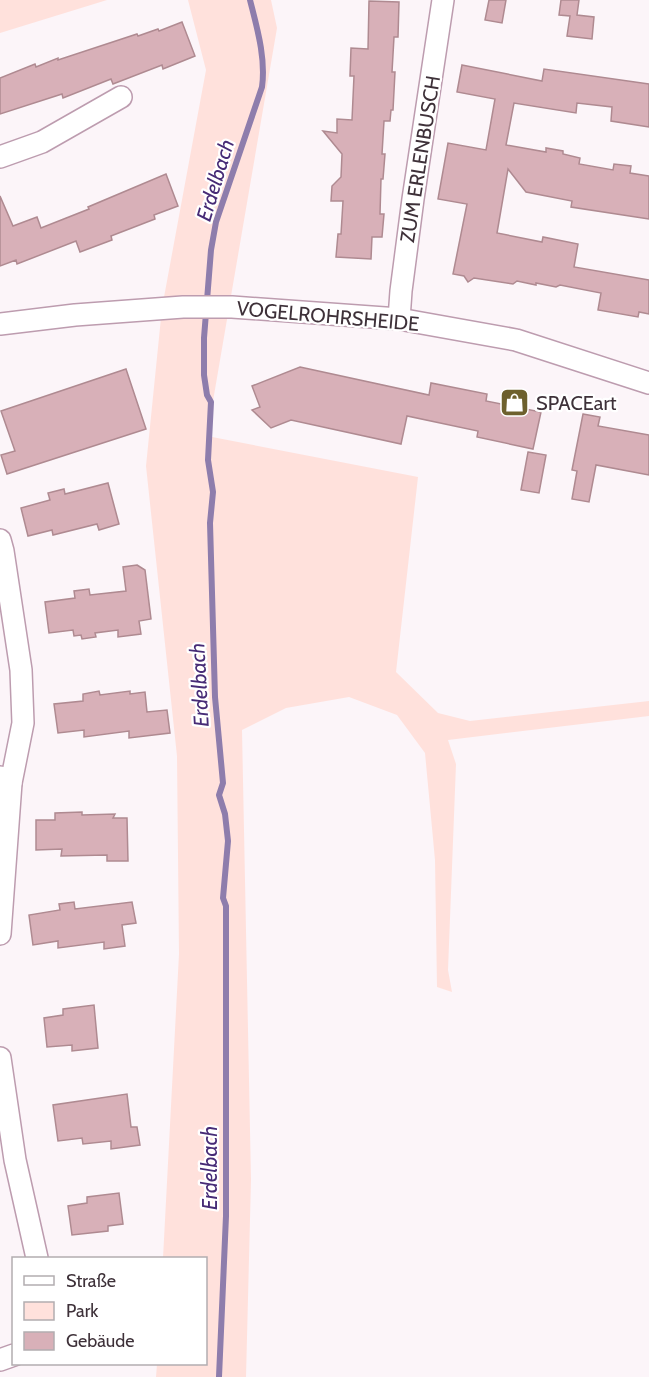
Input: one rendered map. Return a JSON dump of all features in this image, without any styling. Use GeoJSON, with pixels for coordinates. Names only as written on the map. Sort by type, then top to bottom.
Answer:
{"type":"FeatureCollection","features":[{"type":"Feature","properties":{"kind":"street","name":"ZUM ERLENBUSCH"},"geometry":{"type":"LineString","coordinates":[[399,319],[413,199],[443,0]]}},
{"type":"Feature","properties":{"kind":"street"},"geometry":{"type":"LineString","coordinates":[[0,157],[42,142],[121,98]]}},
{"type":"Feature","properties":{"kind":"street","name":"VOGELROHRSHEIDE"},"geometry":{"type":"LineString","coordinates":[[0,324],[75,315],[183,307],[232,307],[399,319],[516,340],[649,383]]}},
{"type":"Feature","properties":{"kind":"street"},"geometry":{"type":"LineString","coordinates":[[0,540],[21,670],[22,723],[5,780],[0,934]]}},
{"type":"Feature","properties":{"kind":"street"},"geometry":{"type":"LineString","coordinates":[[0,1058],[15,1160],[37,1257]]}},
{"type":"Feature","properties":{"kind":"green space"},"geometry":{"type":"Polygon","coordinates":[[[0,0],[107,0],[0,33],[0,0]]]}},
{"type":"Feature","properties":{"kind":"green space"},"geometry":{"type":"Polygon","coordinates":[[[188,0],[271,0],[277,28],[207,436],[418,477],[396,672],[438,713],[470,721],[649,701],[649,716],[448,740],[456,764],[448,970],[452,992],[437,987],[435,860],[425,753],[397,715],[349,697],[286,708],[242,730],[251,1180],[246,1377],[156,1377],[157,1365],[207,1365],[207,1257],[163,1257],[179,954],[177,756],[146,466],[162,308],[206,70],[188,0]]]}},
{"type":"Feature","properties":{"kind":"building"},"geometry":{"type":"Polygon","coordinates":[[[489,0],[506,0],[502,23],[485,20],[489,0]]]}},
{"type":"Feature","properties":{"kind":"building"},"geometry":{"type":"Polygon","coordinates":[[[561,0],[579,0],[577,15],[594,17],[592,39],[567,36],[570,16],[559,15],[561,0]]]}},
{"type":"Feature","properties":{"kind":"building"},"geometry":{"type":"Polygon","coordinates":[[[369,1],[399,2],[398,37],[394,37],[392,72],[395,72],[393,110],[391,110],[390,121],[384,121],[382,154],[385,154],[383,179],[381,179],[380,214],[384,214],[382,237],[372,237],[371,259],[336,257],[338,234],[341,234],[343,201],[331,201],[332,186],[341,177],[342,154],[323,131],[337,133],[337,119],[352,120],[354,76],[350,76],[351,48],[368,49],[369,1]]]}},
{"type":"Feature","properties":{"kind":"building"},"geometry":{"type":"Polygon","coordinates":[[[182,22],[195,56],[163,69],[162,65],[113,84],[111,79],[63,98],[62,94],[0,114],[0,78],[35,64],[36,67],[58,58],[58,60],[137,34],[138,36],[158,29],[159,31],[182,22]]]}},
{"type":"Feature","properties":{"kind":"building"},"geometry":{"type":"Polygon","coordinates":[[[462,65],[542,81],[544,69],[649,84],[649,127],[611,121],[612,107],[577,103],[576,113],[514,103],[506,145],[546,152],[546,148],[563,151],[563,154],[580,158],[579,164],[613,170],[614,164],[631,166],[630,173],[649,176],[649,219],[571,207],[572,201],[526,192],[508,169],[497,233],[542,242],[543,237],[578,244],[574,267],[649,280],[649,314],[639,312],[638,317],[598,310],[601,293],[560,285],[556,287],[517,281],[513,284],[474,278],[468,282],[464,276],[453,274],[467,204],[438,199],[448,143],[486,150],[495,99],[457,92],[462,65]]]}},
{"type":"Feature","properties":{"kind":"building"},"geometry":{"type":"Polygon","coordinates":[[[166,174],[178,206],[154,215],[155,219],[111,236],[112,240],[80,252],[76,241],[17,264],[16,260],[0,266],[0,196],[13,226],[37,217],[41,228],[166,174]]]}},
{"type":"Feature","properties":{"kind":"building"},"geometry":{"type":"Polygon","coordinates":[[[300,367],[429,395],[431,383],[487,394],[486,401],[541,412],[533,449],[477,437],[478,431],[407,416],[401,444],[291,420],[271,428],[252,410],[260,407],[252,386],[300,367]]]}},
{"type":"Feature","properties":{"kind":"building"},"geometry":{"type":"Polygon","coordinates":[[[126,369],[146,429],[7,474],[1,455],[15,451],[1,411],[126,369]]]}},
{"type":"Feature","properties":{"kind":"building"},"geometry":{"type":"Polygon","coordinates":[[[583,414],[600,417],[598,426],[649,435],[649,475],[596,465],[589,502],[572,499],[577,471],[572,470],[583,414]]]}},
{"type":"Feature","properties":{"kind":"building"},"geometry":{"type":"Polygon","coordinates":[[[528,452],[546,455],[539,493],[521,490],[528,452]]]}},
{"type":"Feature","properties":{"kind":"building"},"geometry":{"type":"Polygon","coordinates":[[[108,483],[119,524],[99,530],[97,524],[53,535],[52,530],[28,536],[21,508],[50,500],[48,493],[64,489],[65,494],[108,483]]]}},
{"type":"Feature","properties":{"kind":"building"},"geometry":{"type":"Polygon","coordinates":[[[137,565],[145,570],[151,619],[139,621],[141,634],[118,637],[118,630],[95,633],[96,637],[82,639],[81,635],[74,636],[73,630],[49,633],[45,602],[75,598],[74,591],[89,589],[90,595],[126,591],[123,567],[137,565]]]}},
{"type":"Feature","properties":{"kind":"building"},"geometry":{"type":"Polygon","coordinates":[[[99,691],[100,695],[130,691],[130,694],[145,692],[147,712],[167,710],[170,733],[129,738],[129,731],[84,737],[84,730],[58,733],[54,704],[83,701],[83,694],[99,691]]]}},
{"type":"Feature","properties":{"kind":"building"},"geometry":{"type":"Polygon","coordinates":[[[82,812],[82,815],[115,814],[113,818],[127,818],[128,861],[107,861],[107,855],[61,856],[62,849],[36,850],[36,820],[55,820],[55,813],[82,812]]]}},
{"type":"Feature","properties":{"kind":"building"},"geometry":{"type":"Polygon","coordinates":[[[74,902],[75,909],[132,902],[136,923],[122,925],[125,946],[104,949],[104,942],[58,948],[58,941],[33,945],[29,915],[60,910],[59,904],[74,902]]]}},
{"type":"Feature","properties":{"kind":"building"},"geometry":{"type":"Polygon","coordinates":[[[94,1005],[98,1048],[72,1051],[72,1045],[47,1047],[44,1018],[63,1015],[63,1009],[94,1005]]]}},
{"type":"Feature","properties":{"kind":"building"},"geometry":{"type":"Polygon","coordinates":[[[127,1094],[131,1127],[137,1127],[140,1145],[111,1149],[111,1141],[83,1144],[82,1138],[58,1141],[53,1105],[127,1094]]]}},
{"type":"Feature","properties":{"kind":"building"},"geometry":{"type":"Polygon","coordinates":[[[119,1193],[123,1224],[108,1226],[108,1231],[72,1235],[68,1206],[87,1203],[87,1197],[119,1193]]]}},
{"type":"Feature","properties":{"kind":"waterway","name":"Erdelbach"},"geometry":{"type":"LineString","coordinates":[[219,1377],[226,1216],[226,906],[223,898],[228,841],[225,814],[219,795],[223,783],[215,697],[210,523],[213,492],[208,460],[211,402],[207,395],[204,375],[204,338],[211,250],[216,222],[262,87],[262,54],[250,0]]}},
{"type":"Feature","properties":{"kind":"place","name":"SPACEart"},"geometry":{"type":"Point","coordinates":[515,403]}}]}
